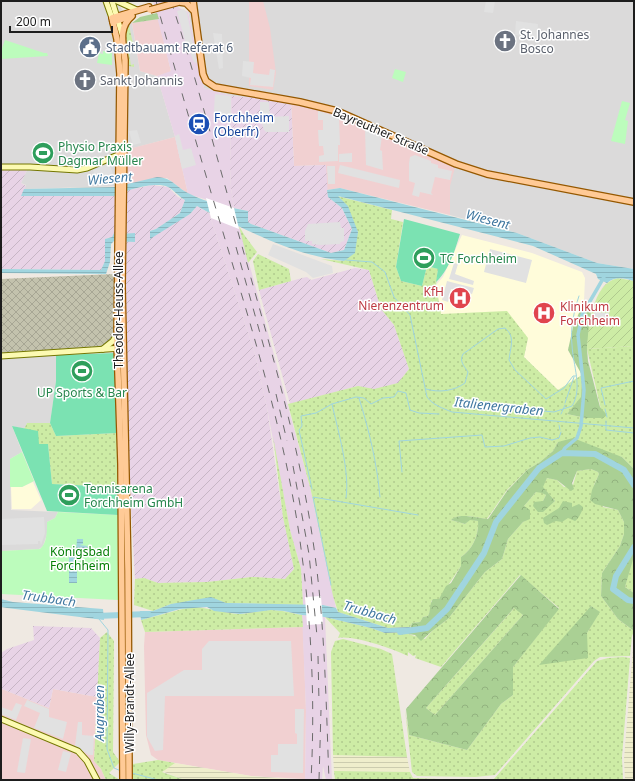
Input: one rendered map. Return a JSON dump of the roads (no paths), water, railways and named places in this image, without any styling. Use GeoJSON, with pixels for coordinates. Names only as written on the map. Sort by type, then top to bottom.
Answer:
{"type":"FeatureCollection","features":[{"type":"Feature","properties":{"kind":"main road"},"geometry":{"type":"LineString","coordinates":[[122,34],[127,20],[132,16],[169,1]]}},
{"type":"Feature","properties":{"kind":"main road"},"geometry":{"type":"LineString","coordinates":[[115,19],[137,10],[180,1],[186,3],[194,10]]}},
{"type":"Feature","properties":{"kind":"main road","name":"Bayreuther Straße"},"geometry":{"type":"LineString","coordinates":[[192,1],[203,74],[206,81],[215,87],[300,102],[337,111],[456,164],[487,174],[634,202]]}},
{"type":"Feature","properties":{"kind":"main road"},"geometry":{"type":"LineString","coordinates":[[115,19],[132,16]]}},
{"type":"Feature","properties":{"kind":"main road","name":"Theodor-Heuss-Allee"},"geometry":{"type":"LineString","coordinates":[[115,19],[116,40],[122,74]]}},
{"type":"Feature","properties":{"kind":"main road","name":"Theodor-Heuss-Allee"},"geometry":{"type":"LineString","coordinates":[[122,34],[120,348],[125,571],[129,602],[125,626]]}},
{"type":"Feature","properties":{"kind":"main road","name":"Theodor-Heuss-Allee"},"geometry":{"type":"LineString","coordinates":[[120,249],[117,334],[120,348]]}},
{"type":"Feature","properties":{"kind":"main road","name":"Theodor-Heuss-Allee"},"geometry":{"type":"LineString","coordinates":[[125,571],[122,603],[125,626]]}},
{"type":"Feature","properties":{"kind":"main road","name":"Willy-Brandt-Allee"},"geometry":{"type":"LineString","coordinates":[[123,780],[126,763],[125,626]]}},
{"type":"Feature","properties":{"kind":"main road","name":"Willy-Brandt-Allee"},"geometry":{"type":"LineString","coordinates":[[126,763],[129,780]]}},
{"type":"Feature","properties":{"kind":"street"},"geometry":{"type":"LineString","coordinates":[[106,1],[115,19]]}},
{"type":"Feature","properties":{"kind":"street"},"geometry":{"type":"LineString","coordinates":[[112,1],[115,19]]}},
{"type":"Feature","properties":{"kind":"street"},"geometry":{"type":"LineString","coordinates":[[116,1],[137,10]]}},
{"type":"Feature","properties":{"kind":"street","name":"Theodor-Heuss-Allee"},"geometry":{"type":"LineString","coordinates":[[115,19],[122,34]]}},
{"type":"Feature","properties":{"kind":"street"},"geometry":{"type":"LineString","coordinates":[[1,167],[77,170],[87,168],[121,154]]}},
{"type":"Feature","properties":{"kind":"street"},"geometry":{"type":"LineString","coordinates":[[102,350],[113,341],[117,334]]}},
{"type":"Feature","properties":{"kind":"street"},"geometry":{"type":"LineString","coordinates":[[1,356],[120,348]]}},
{"type":"Feature","properties":{"kind":"street"},"geometry":{"type":"LineString","coordinates":[[1,719],[78,751],[88,762],[97,780]]}},
{"type":"Feature","properties":{"kind":"water"},"geometry":{"type":"Polygon","coordinates":[[[157,177],[167,179],[185,192],[204,200],[248,211],[248,222],[251,224],[331,253],[344,250],[352,229],[342,208],[328,197],[327,190],[340,188],[517,233],[597,263],[634,269],[634,281],[620,278],[613,279],[607,283],[598,279],[596,274],[533,246],[338,196],[348,206],[358,232],[355,253],[344,261],[317,256],[290,248],[251,232],[197,206],[190,214],[150,239],[150,231],[156,229],[180,213],[185,200],[170,188],[163,185],[141,187],[115,196],[21,196],[24,189],[115,187],[157,177]]]}},
{"type":"Feature","properties":{"kind":"water"},"geometry":{"type":"Polygon","coordinates":[[[115,231],[120,234],[135,233],[135,242],[114,241],[111,244],[110,262],[106,274],[1,273],[1,269],[101,270],[105,261],[105,239],[112,237],[115,231]]]}},
{"type":"Feature","properties":{"kind":"water"},"geometry":{"type":"Polygon","coordinates":[[[77,539],[83,539],[83,544],[79,545],[87,546],[89,551],[76,553],[77,539]]]}},
{"type":"Feature","properties":{"kind":"water"},"geometry":{"type":"Polygon","coordinates":[[[69,557],[77,557],[77,583],[69,583],[69,557]]]}},
{"type":"Feature","properties":{"kind":"water"},"geometry":{"type":"Polygon","coordinates":[[[211,597],[226,603],[323,605],[336,608],[338,612],[388,628],[410,627],[408,632],[385,633],[371,628],[325,617],[302,615],[284,611],[271,610],[240,614],[214,611],[207,607],[180,609],[141,620],[140,611],[153,611],[171,604],[211,597]]]}},
{"type":"Feature","properties":{"kind":"water"},"geometry":{"type":"Polygon","coordinates":[[[1,599],[13,602],[103,609],[104,620],[1,607],[1,599]]]}},
{"type":"Feature","properties":{"kind":"waterway","name":"Italienergraben"},"geometry":{"type":"LineString","coordinates":[[346,260],[372,262],[385,272],[394,297],[410,315],[427,397],[441,408],[452,412],[634,428]]}},
{"type":"Feature","properties":{"kind":"waterway"},"geometry":{"type":"LineString","coordinates":[[562,453],[565,448],[577,438],[581,426],[584,390],[578,335],[582,315],[604,277]]}},
{"type":"Feature","properties":{"kind":"waterway"},"geometry":{"type":"LineString","coordinates":[[456,403],[554,412],[572,406],[577,392],[572,326],[579,296]]}},
{"type":"Feature","properties":{"kind":"waterway"},"geometry":{"type":"LineString","coordinates":[[426,389],[436,391],[446,390],[456,388],[465,383],[468,372],[462,361],[463,354],[498,329],[505,328],[511,339],[509,360],[515,370],[546,399],[564,388],[573,376],[576,376]]}},
{"type":"Feature","properties":{"kind":"waterway"},"geometry":{"type":"LineString","coordinates":[[565,403],[574,377]]}},
{"type":"Feature","properties":{"kind":"waterway"},"geometry":{"type":"LineString","coordinates":[[605,405],[601,388],[634,381]]}},
{"type":"Feature","properties":{"kind":"waterway"},"geometry":{"type":"LineString","coordinates":[[312,489],[299,430],[302,426],[301,416],[316,413],[332,404],[356,397],[364,398],[371,404],[383,398],[394,397],[398,391],[406,393],[410,410],[419,413],[439,414]]}},
{"type":"Feature","properties":{"kind":"waterway"},"geometry":{"type":"LineString","coordinates":[[359,398],[372,447],[380,497]]}},
{"type":"Feature","properties":{"kind":"waterway"},"geometry":{"type":"LineString","coordinates":[[332,404],[345,464],[347,487],[346,498]]}},
{"type":"Feature","properties":{"kind":"waterway"},"geometry":{"type":"LineString","coordinates":[[561,414],[565,405]]}},
{"type":"Feature","properties":{"kind":"waterway"},"geometry":{"type":"LineString","coordinates":[[605,409],[607,417]]}},
{"type":"Feature","properties":{"kind":"waterway"},"geometry":{"type":"LineString","coordinates":[[606,421],[606,430],[634,433]]}},
{"type":"Feature","properties":{"kind":"waterway"},"geometry":{"type":"LineString","coordinates":[[559,425],[560,430]]}},
{"type":"Feature","properties":{"kind":"waterway"},"geometry":{"type":"LineString","coordinates":[[402,472],[399,441],[482,435],[485,447],[504,446],[530,438],[540,437],[552,440],[559,438],[561,432]]}},
{"type":"Feature","properties":{"kind":"waterway","name":"Trubbach"},"geometry":{"type":"LineString","coordinates":[[400,632],[427,628],[447,609],[484,553],[496,522],[539,468],[562,453],[595,454],[624,470],[634,485]]}},
{"type":"Feature","properties":{"kind":"waterway"},"geometry":{"type":"LineString","coordinates":[[331,585],[313,497],[418,515]]}},
{"type":"Feature","properties":{"kind":"waterway","name":"Trubbach"},"geometry":{"type":"LineString","coordinates":[[634,547],[616,576],[613,589],[628,600],[634,601]]}},
{"type":"Feature","properties":{"kind":"waterway","name":"Trubbach"},"geometry":{"type":"LineString","coordinates":[[96,616],[148,614]]}},
{"type":"Feature","properties":{"kind":"waterway","name":"Augraben"},"geometry":{"type":"LineString","coordinates":[[99,619],[108,630],[107,749],[114,768],[121,771]]}},
{"type":"Feature","properties":{"kind":"waterway","name":"Augraben"},"geometry":{"type":"LineString","coordinates":[[132,773],[158,780]]}},
{"type":"Feature","properties":{"kind":"railway"},"geometry":{"type":"LineString","coordinates":[[156,1],[258,350],[288,473],[296,514],[308,612],[313,696],[311,780]]}},
{"type":"Feature","properties":{"kind":"railway"},"geometry":{"type":"LineString","coordinates":[[171,1],[197,87],[271,349],[300,468],[308,508],[321,606],[329,780]]}},
{"type":"Feature","properties":{"kind":"railway"},"geometry":{"type":"LineString","coordinates":[[236,247],[265,351]]}},
{"type":"Feature","properties":{"kind":"railway"},"geometry":{"type":"LineString","coordinates":[[276,394],[287,441]]}},
{"type":"Feature","properties":{"kind":"railway"},"geometry":{"type":"LineString","coordinates":[[293,466],[309,554],[317,636]]}},
{"type":"Feature","properties":{"kind":"railway"},"geometry":{"type":"LineString","coordinates":[[318,656],[319,702]]}},
{"type":"Feature","properties":{"kind":"railway"},"geometry":{"type":"LineString","coordinates":[[319,780],[321,710]]}},
{"type":"Feature","properties":{"kind":"place","name":"St. Johannes Bosco"},"geometry":{"type":"Point","coordinates":[505,41]}},
{"type":"Feature","properties":{"kind":"place","name":"Stadtbauamt Referat 6"},"geometry":{"type":"Point","coordinates":[90,47]}},
{"type":"Feature","properties":{"kind":"place","name":"Sankt Johannis"},"geometry":{"type":"Point","coordinates":[85,80]}},
{"type":"Feature","properties":{"kind":"place","name":"Forchheim (Oberfr)"},"geometry":{"type":"Point","coordinates":[199,124]}},
{"type":"Feature","properties":{"kind":"place","name":"Physio Praxis Dagmar Müller"},"geometry":{"type":"Point","coordinates":[43,153]}},
{"type":"Feature","properties":{"kind":"place","name":"TC Forchheim"},"geometry":{"type":"Point","coordinates":[424,258]}},
{"type":"Feature","properties":{"kind":"place","name":"KfH Nierenzentrum"},"geometry":{"type":"Point","coordinates":[460,298]}},
{"type":"Feature","properties":{"kind":"place","name":"Klinikum Forchheim"},"geometry":{"type":"Point","coordinates":[544,313]}},
{"type":"Feature","properties":{"kind":"place","name":"UP Sports & Bar"},"geometry":{"type":"Point","coordinates":[82,371]}},
{"type":"Feature","properties":{"kind":"place","name":"Tennisarena Forchheim GmbH"},"geometry":{"type":"Point","coordinates":[69,495]}},
{"type":"Feature","properties":{"kind":"water label","name":"Wiesent"},"geometry":{"type":"Point","coordinates":[110,178]}},
{"type":"Feature","properties":{"kind":"water label","name":"Wiesent"},"geometry":{"type":"Point","coordinates":[488,219]}},
{"type":"Feature","properties":{"kind":"park label","name":"Königsbad Forchheim"},"geometry":{"type":"Point","coordinates":[80,558]}}]}
